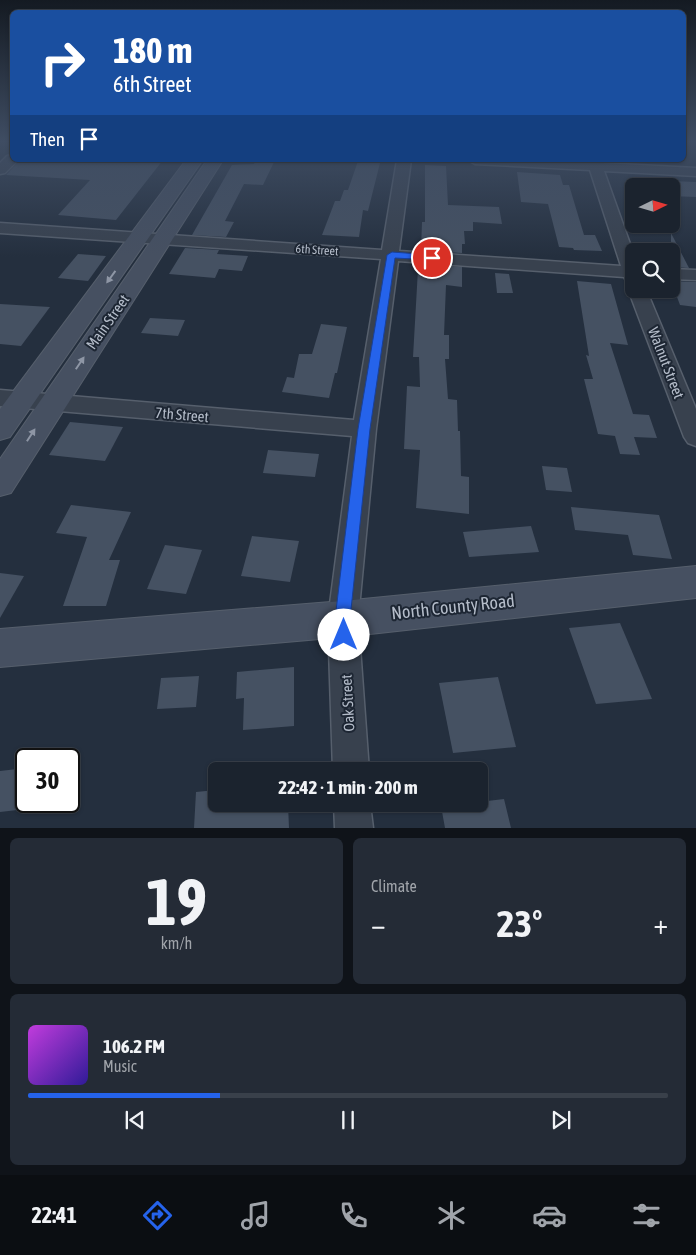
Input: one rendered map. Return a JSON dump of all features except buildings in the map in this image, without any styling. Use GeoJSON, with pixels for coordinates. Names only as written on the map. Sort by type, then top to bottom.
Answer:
{"type":"FeatureCollection","features":[{"type":"Feature","properties":{"kind":"main road","name":"Main Street"},"geometry":{"type":"LineString","coordinates":[[0,430],[10,399],[140,237],[180,180]]}},
{"type":"Feature","properties":{"kind":"main road","name":"Main Street"},"geometry":{"type":"LineString","coordinates":[[0,484],[52,403],[165,239],[203,180]]}},
{"type":"Feature","properties":{"kind":"main road","name":"North County Road"},"geometry":{"type":"LineString","coordinates":[[0,648],[342,619],[696,582]]}},
{"type":"Feature","properties":{"kind":"street","name":"Oak Street"},"geometry":{"type":"LineString","coordinates":[[350,762],[342,619],[364,429],[392,255],[402,180]]}},
{"type":"Feature","properties":{"kind":"street","name":"Walnut Street"},"geometry":{"type":"LineString","coordinates":[[600,180],[625,252]]}},
{"type":"Feature","properties":{"kind":"street","name":"6th Street"},"geometry":{"type":"LineString","coordinates":[[0,228],[392,255],[625,277]]}},
{"type":"Feature","properties":{"kind":"street"},"geometry":{"type":"LineString","coordinates":[[680,274],[696,275]]}},
{"type":"Feature","properties":{"kind":"street","name":"Walnut Street"},"geometry":{"type":"LineString","coordinates":[[642,298],[696,437]]}},
{"type":"Feature","properties":{"kind":"street","name":"7th Street"},"geometry":{"type":"LineString","coordinates":[[10,399],[364,429]]}},
{"type":"Feature","properties":{"kind":"street"},"geometry":{"type":"LineString","coordinates":[[353,812],[354,828]]}},
{"type":"Feature","properties":{"kind":"route"},"geometry":{"type":"LineString","coordinates":[[344,635],[342,619],[364,429],[392,255],[432,258]]}}]}
